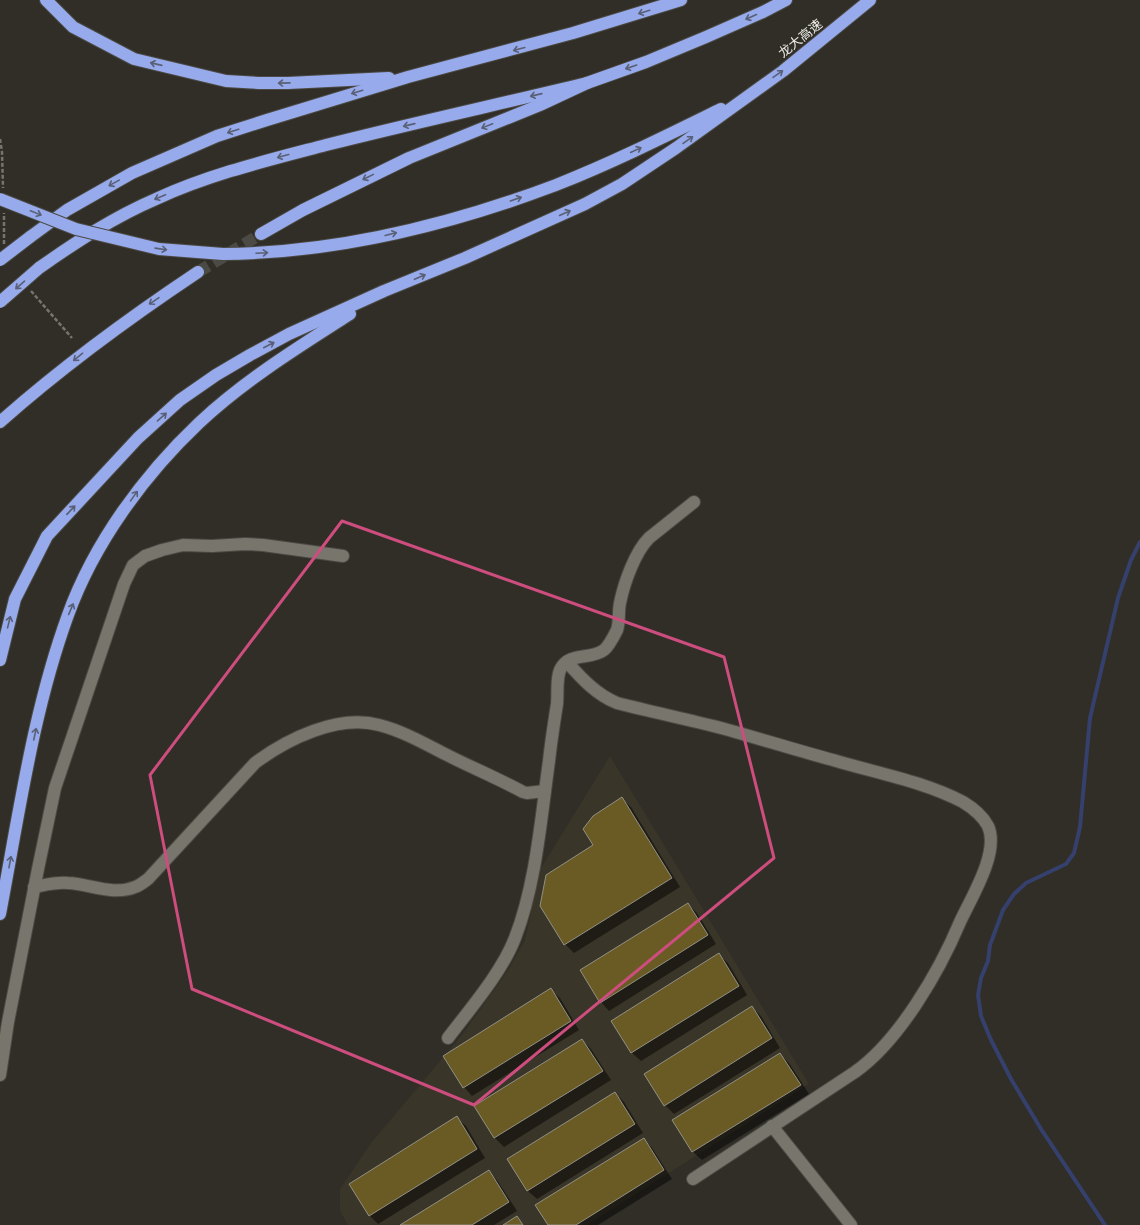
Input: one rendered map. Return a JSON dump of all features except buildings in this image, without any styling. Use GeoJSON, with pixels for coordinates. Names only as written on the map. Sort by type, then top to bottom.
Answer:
{"type":"FeatureCollection","features":[{"type":"Feature","properties":{"kind":"highway"},"geometry":{"type":"LineString","coordinates":[[46,0],[73,26],[134,59],[226,81],[288,83],[408,77]]}},
{"type":"Feature","properties":{"kind":"highway"},"geometry":{"type":"LineString","coordinates":[[0,260],[67,210],[96,193],[132,173],[217,136],[408,77],[573,33],[681,0]]}},
{"type":"Feature","properties":{"kind":"highway"},"geometry":{"type":"LineString","coordinates":[[261,234],[309,207],[409,158],[540,105],[587,83],[646,62],[706,37],[763,12],[786,0]]}},
{"type":"Feature","properties":{"kind":"highway","name":"龙大高速"},"geometry":{"type":"LineString","coordinates":[[746,96],[794,62],[870,0]]}},
{"type":"Feature","properties":{"kind":"highway"},"geometry":{"type":"LineString","coordinates":[[0,302],[39,268],[70,247],[120,216],[156,198],[224,173],[338,142],[587,83]]}},
{"type":"Feature","properties":{"kind":"highway"},"geometry":{"type":"LineString","coordinates":[[0,199],[76,230],[159,249],[223,254],[288,252],[325,247],[366,240],[469,214],[517,199],[600,167],[746,96]]}},
{"type":"Feature","properties":{"kind":"highway"},"geometry":{"type":"LineString","coordinates":[[0,660],[15,599],[47,536],[138,438],[180,400],[216,375],[289,334],[585,204],[622,184],[698,133],[746,96]]}},
{"type":"Feature","properties":{"kind":"highway"},"geometry":{"type":"LineString","coordinates":[[0,422],[109,333],[198,272]]}},
{"type":"Feature","properties":{"kind":"highway"},"geometry":{"type":"LineString","coordinates":[[0,914],[21,799],[46,687],[68,614],[84,579],[106,539],[143,484],[171,451],[200,423],[264,370],[384,292]]}},
{"type":"Feature","properties":{"kind":"street"},"geometry":{"type":"LineString","coordinates":[[448,1038],[501,966],[515,939],[526,903],[539,840],[557,704],[559,674],[561,668],[567,662],[580,656],[600,653],[605,649],[617,628],[620,603],[636,554],[649,538],[694,502]]}},
{"type":"Feature","properties":{"kind":"street"},"geometry":{"type":"LineString","coordinates":[[0,1075],[8,1022],[55,788],[124,584],[133,565],[145,556],[183,545],[263,545],[344,556]]}},
{"type":"Feature","properties":{"kind":"street"},"geometry":{"type":"LineString","coordinates":[[567,662],[583,680],[609,700],[617,704],[757,738],[934,789],[964,803],[980,814],[988,827],[991,843],[989,857],[955,933],[926,987],[891,1039],[864,1066],[693,1179]]}},
{"type":"Feature","properties":{"kind":"street"},"geometry":{"type":"LineString","coordinates":[[34,887],[54,883],[69,883],[122,891],[136,887],[148,879],[255,763],[273,750],[288,742],[308,733],[331,726],[350,723],[380,725],[402,733],[523,792],[545,792]]}},
{"type":"Feature","properties":{"kind":"street"},"geometry":{"type":"LineString","coordinates":[[772,1126],[851,1225]]}},
{"type":"Feature","properties":{"kind":"highlighted area"},"geometry":{"type":"Polygon","coordinates":[[[342,521],[724,657],[774,858],[474,1105],[192,989],[150,775],[342,521]]]}},
{"type":"Feature","properties":{"kind":"shaded area"},"geometry":{"type":"Polygon","coordinates":[[[610,756],[809,1084],[587,1225],[348,1225],[340,1211],[340,1189],[371,1143],[462,1035],[507,972],[525,940],[541,868],[610,756]]]}},
{"type":"Feature","properties":{"kind":"waterway"},"geometry":{"type":"LineString","coordinates":[[1105,1225],[1041,1129],[1011,1079],[991,1040],[981,1016],[978,995],[981,978],[988,961],[990,945],[1003,910],[1014,894],[1026,883],[1066,864],[1074,853],[1080,827],[1090,718],[1118,598],[1131,560],[1140,542]]}},
{"type":"Feature","properties":{"kind":"tunnel"},"geometry":{"type":"LineString","coordinates":[[198,272],[261,234]]}}]}
